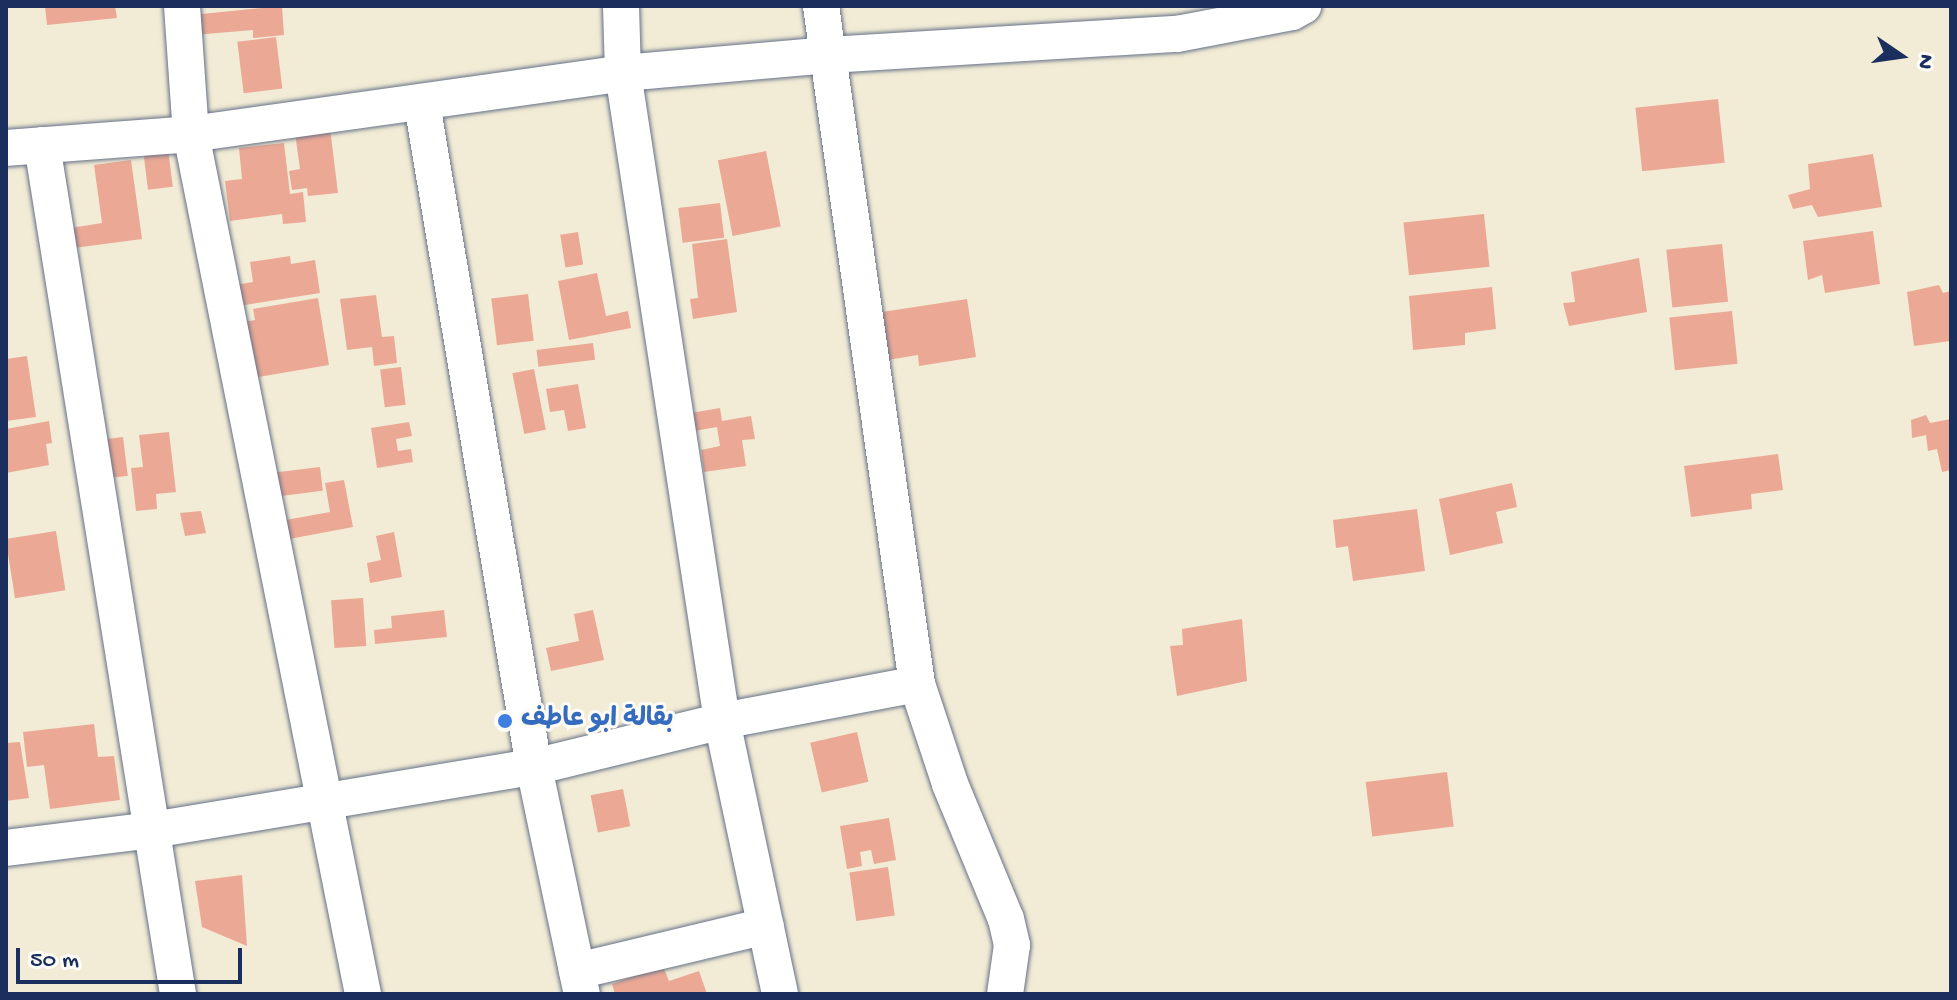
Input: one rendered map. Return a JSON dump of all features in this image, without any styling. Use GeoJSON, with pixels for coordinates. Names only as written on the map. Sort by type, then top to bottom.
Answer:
{"type":"FeatureCollection","features":[{"type":"Feature","properties":{"kind":"street"},"geometry":{"type":"LineString","coordinates":[[182,6],[191,134],[363,994]]}},
{"type":"Feature","properties":{"kind":"street"},"geometry":{"type":"LineString","coordinates":[[621,6],[623,73],[722,721],[780,994]]}},
{"type":"Feature","properties":{"kind":"street"},"geometry":{"type":"LineString","coordinates":[[821,6],[917,684],[950,784],[1006,919],[1012,945],[1005,994]]}},
{"type":"Feature","properties":{"kind":"street"},"geometry":{"type":"LineString","coordinates":[[6,148],[191,134],[422,104],[623,73],[829,55],[1177,34],[1292,12],[1303,6]]}},
{"type":"Feature","properties":{"kind":"street"},"geometry":{"type":"LineString","coordinates":[[422,104],[534,767],[580,982],[766,926]]}},
{"type":"Feature","properties":{"kind":"street"},"geometry":{"type":"LineString","coordinates":[[42,145],[178,994]]}},
{"type":"Feature","properties":{"kind":"street"},"geometry":{"type":"LineString","coordinates":[[6,848],[324,804],[534,767],[722,721],[917,684]]}},
{"type":"Feature","properties":{"kind":"building"},"geometry":{"type":"Polygon","coordinates":[[[45,6],[115,6],[117,18],[47,25],[45,6]]]}},
{"type":"Feature","properties":{"kind":"building"},"geometry":{"type":"Polygon","coordinates":[[[282,6],[284,35],[253,38],[253,30],[194,35],[192,15],[282,6]]]}},
{"type":"Feature","properties":{"kind":"building"},"geometry":{"type":"Polygon","coordinates":[[[276,37],[282,89],[244,93],[237,42],[276,37]]]}},
{"type":"Feature","properties":{"kind":"building"},"geometry":{"type":"Polygon","coordinates":[[[1718,99],[1725,163],[1642,171],[1635,108],[1718,99]]]}},
{"type":"Feature","properties":{"kind":"building"},"geometry":{"type":"Polygon","coordinates":[[[330,128],[338,193],[308,196],[307,188],[292,190],[289,171],[300,169],[295,133],[330,128]]]}},
{"type":"Feature","properties":{"kind":"building"},"geometry":{"type":"Polygon","coordinates":[[[284,143],[290,194],[303,192],[306,222],[283,224],[282,214],[230,221],[225,181],[242,179],[239,148],[284,143]]]}},
{"type":"Feature","properties":{"kind":"building"},"geometry":{"type":"Polygon","coordinates":[[[168,148],[173,187],[148,190],[143,151],[168,148]]]}},
{"type":"Feature","properties":{"kind":"building"},"geometry":{"type":"Polygon","coordinates":[[[766,151],[781,227],[733,236],[718,160],[766,151]]]}},
{"type":"Feature","properties":{"kind":"building"},"geometry":{"type":"Polygon","coordinates":[[[1873,154],[1882,207],[1818,217],[1812,205],[1793,209],[1788,195],[1810,189],[1808,164],[1873,154]]]}},
{"type":"Feature","properties":{"kind":"building"},"geometry":{"type":"Polygon","coordinates":[[[131,160],[142,239],[74,248],[71,228],[102,223],[94,165],[131,160]]]}},
{"type":"Feature","properties":{"kind":"building"},"geometry":{"type":"Polygon","coordinates":[[[720,203],[724,238],[683,243],[678,208],[720,203]]]}},
{"type":"Feature","properties":{"kind":"building"},"geometry":{"type":"Polygon","coordinates":[[[1484,214],[1490,267],[1409,275],[1403,222],[1484,214]]]}},
{"type":"Feature","properties":{"kind":"building"},"geometry":{"type":"Polygon","coordinates":[[[1873,231],[1880,284],[1825,293],[1822,275],[1808,280],[1803,241],[1873,231]]]}},
{"type":"Feature","properties":{"kind":"building"},"geometry":{"type":"Polygon","coordinates":[[[578,232],[583,265],[565,267],[560,235],[578,232]]]}},
{"type":"Feature","properties":{"kind":"building"},"geometry":{"type":"Polygon","coordinates":[[[727,239],[737,312],[693,319],[690,299],[698,298],[692,244],[727,239]]]}},
{"type":"Feature","properties":{"kind":"building"},"geometry":{"type":"Polygon","coordinates":[[[1722,244],[1728,302],[1672,308],[1666,250],[1722,244]]]}},
{"type":"Feature","properties":{"kind":"building"},"geometry":{"type":"Polygon","coordinates":[[[290,256],[291,264],[315,260],[320,293],[238,306],[235,285],[253,282],[250,262],[290,256]]]}},
{"type":"Feature","properties":{"kind":"building"},"geometry":{"type":"Polygon","coordinates":[[[1639,258],[1647,312],[1569,326],[1563,303],[1575,302],[1571,272],[1639,258]]]}},
{"type":"Feature","properties":{"kind":"building"},"geometry":{"type":"Polygon","coordinates":[[[597,273],[606,316],[628,311],[631,328],[569,340],[558,281],[597,273]]]}},
{"type":"Feature","properties":{"kind":"building"},"geometry":{"type":"Polygon","coordinates":[[[1939,285],[1943,293],[1951,291],[1951,341],[1914,346],[1907,292],[1939,285]]]}},
{"type":"Feature","properties":{"kind":"building"},"geometry":{"type":"Polygon","coordinates":[[[1492,287],[1496,329],[1465,333],[1465,345],[1413,350],[1409,296],[1492,287]]]}},
{"type":"Feature","properties":{"kind":"building"},"geometry":{"type":"Polygon","coordinates":[[[528,294],[534,341],[497,345],[491,299],[528,294]]]}},
{"type":"Feature","properties":{"kind":"building"},"geometry":{"type":"Polygon","coordinates":[[[376,295],[382,337],[394,336],[397,363],[374,366],[372,347],[347,350],[340,299],[376,295]]]}},
{"type":"Feature","properties":{"kind":"building"},"geometry":{"type":"Polygon","coordinates":[[[318,298],[329,365],[253,378],[244,322],[255,320],[253,309],[318,298]]]}},
{"type":"Feature","properties":{"kind":"building"},"geometry":{"type":"Polygon","coordinates":[[[967,299],[976,357],[919,366],[918,355],[876,362],[869,314],[967,299]]]}},
{"type":"Feature","properties":{"kind":"building"},"geometry":{"type":"Polygon","coordinates":[[[1732,311],[1738,364],[1675,370],[1669,318],[1732,311]]]}},
{"type":"Feature","properties":{"kind":"building"},"geometry":{"type":"Polygon","coordinates":[[[593,343],[595,360],[538,367],[536,350],[593,343]]]}},
{"type":"Feature","properties":{"kind":"building"},"geometry":{"type":"Polygon","coordinates":[[[27,356],[36,417],[6,421],[6,359],[27,356]]]}},
{"type":"Feature","properties":{"kind":"building"},"geometry":{"type":"Polygon","coordinates":[[[401,367],[406,405],[385,407],[380,370],[401,367]]]}},
{"type":"Feature","properties":{"kind":"building"},"geometry":{"type":"Polygon","coordinates":[[[534,369],[546,430],[524,434],[512,373],[534,369]]]}},
{"type":"Feature","properties":{"kind":"building"},"geometry":{"type":"Polygon","coordinates":[[[578,384],[586,428],[568,431],[564,410],[550,412],[546,389],[578,384]]]}},
{"type":"Feature","properties":{"kind":"building"},"geometry":{"type":"Polygon","coordinates":[[[720,408],[722,421],[751,416],[755,439],[742,440],[746,466],[704,472],[701,450],[720,446],[717,427],[688,432],[685,414],[720,408]]]}},
{"type":"Feature","properties":{"kind":"building"},"geometry":{"type":"Polygon","coordinates":[[[1926,415],[1930,423],[1951,419],[1951,470],[1942,472],[1937,449],[1928,451],[1926,435],[1912,438],[1911,420],[1926,415]]]}},
{"type":"Feature","properties":{"kind":"building"},"geometry":{"type":"Polygon","coordinates":[[[49,421],[52,443],[46,444],[49,465],[6,473],[6,429],[49,421]]]}},
{"type":"Feature","properties":{"kind":"building"},"geometry":{"type":"Polygon","coordinates":[[[409,422],[412,436],[396,439],[398,451],[411,449],[413,462],[377,468],[371,428],[409,422]]]}},
{"type":"Feature","properties":{"kind":"building"},"geometry":{"type":"Polygon","coordinates":[[[169,432],[176,492],[156,494],[157,509],[136,511],[131,468],[143,467],[139,435],[169,432]]]}},
{"type":"Feature","properties":{"kind":"building"},"geometry":{"type":"Polygon","coordinates":[[[123,437],[128,476],[106,478],[101,440],[123,437]]]}},
{"type":"Feature","properties":{"kind":"building"},"geometry":{"type":"Polygon","coordinates":[[[1778,454],[1783,490],[1751,494],[1752,509],[1691,517],[1684,466],[1778,454]]]}},
{"type":"Feature","properties":{"kind":"building"},"geometry":{"type":"Polygon","coordinates":[[[320,467],[323,491],[273,497],[270,473],[320,467]]]}},
{"type":"Feature","properties":{"kind":"building"},"geometry":{"type":"Polygon","coordinates":[[[344,480],[353,527],[284,540],[280,521],[330,512],[325,483],[344,480]]]}},
{"type":"Feature","properties":{"kind":"building"},"geometry":{"type":"Polygon","coordinates":[[[1512,483],[1517,507],[1496,512],[1503,543],[1450,555],[1439,499],[1512,483]]]}},
{"type":"Feature","properties":{"kind":"building"},"geometry":{"type":"Polygon","coordinates":[[[1417,509],[1425,571],[1353,581],[1348,546],[1336,548],[1333,520],[1417,509]]]}},
{"type":"Feature","properties":{"kind":"building"},"geometry":{"type":"Polygon","coordinates":[[[201,511],[206,533],[185,536],[180,513],[201,511]]]}},
{"type":"Feature","properties":{"kind":"building"},"geometry":{"type":"Polygon","coordinates":[[[56,531],[65,590],[15,598],[6,539],[56,531]]]}},
{"type":"Feature","properties":{"kind":"building"},"geometry":{"type":"Polygon","coordinates":[[[394,532],[402,577],[370,583],[367,563],[381,560],[376,536],[394,532]]]}},
{"type":"Feature","properties":{"kind":"building"},"geometry":{"type":"Polygon","coordinates":[[[363,598],[366,646],[334,648],[331,600],[363,598]]]}},
{"type":"Feature","properties":{"kind":"building"},"geometry":{"type":"Polygon","coordinates":[[[444,610],[447,637],[375,644],[374,630],[392,628],[391,616],[444,610]]]}},
{"type":"Feature","properties":{"kind":"building"},"geometry":{"type":"Polygon","coordinates":[[[593,610],[604,660],[551,671],[546,648],[579,641],[574,614],[593,610]]]}},
{"type":"Feature","properties":{"kind":"building"},"geometry":{"type":"Polygon","coordinates":[[[1242,619],[1247,681],[1177,696],[1170,646],[1183,645],[1182,629],[1242,619]]]}},
{"type":"Feature","properties":{"kind":"building"},"geometry":{"type":"Polygon","coordinates":[[[94,724],[98,757],[114,756],[120,800],[50,809],[44,765],[27,767],[23,732],[94,724]]]}},
{"type":"Feature","properties":{"kind":"building"},"geometry":{"type":"Polygon","coordinates":[[[857,732],[868,782],[822,792],[810,743],[857,732]]]}},
{"type":"Feature","properties":{"kind":"building"},"geometry":{"type":"Polygon","coordinates":[[[20,742],[29,798],[6,801],[6,743],[20,742]]]}},
{"type":"Feature","properties":{"kind":"building"},"geometry":{"type":"Polygon","coordinates":[[[1447,772],[1454,827],[1372,837],[1366,782],[1447,772]]]}},
{"type":"Feature","properties":{"kind":"building"},"geometry":{"type":"Polygon","coordinates":[[[623,789],[630,826],[598,833],[591,795],[623,789]]]}},
{"type":"Feature","properties":{"kind":"building"},"geometry":{"type":"Polygon","coordinates":[[[889,818],[896,860],[874,864],[871,850],[860,852],[862,866],[847,869],[840,826],[889,818]]]}},
{"type":"Feature","properties":{"kind":"building"},"geometry":{"type":"Polygon","coordinates":[[[888,867],[895,916],[856,921],[849,872],[888,867]]]}},
{"type":"Feature","properties":{"kind":"building"},"geometry":{"type":"Polygon","coordinates":[[[242,875],[247,946],[202,927],[195,881],[242,875]]]}},
{"type":"Feature","properties":{"kind":"building"},"geometry":{"type":"Polygon","coordinates":[[[663,966],[669,981],[699,971],[707,994],[615,994],[612,984],[663,966]]]}},
{"type":"Feature","properties":{"kind":"place","name":"بقالة ابو عاطف"},"geometry":{"type":"Point","coordinates":[505,721]}}]}
